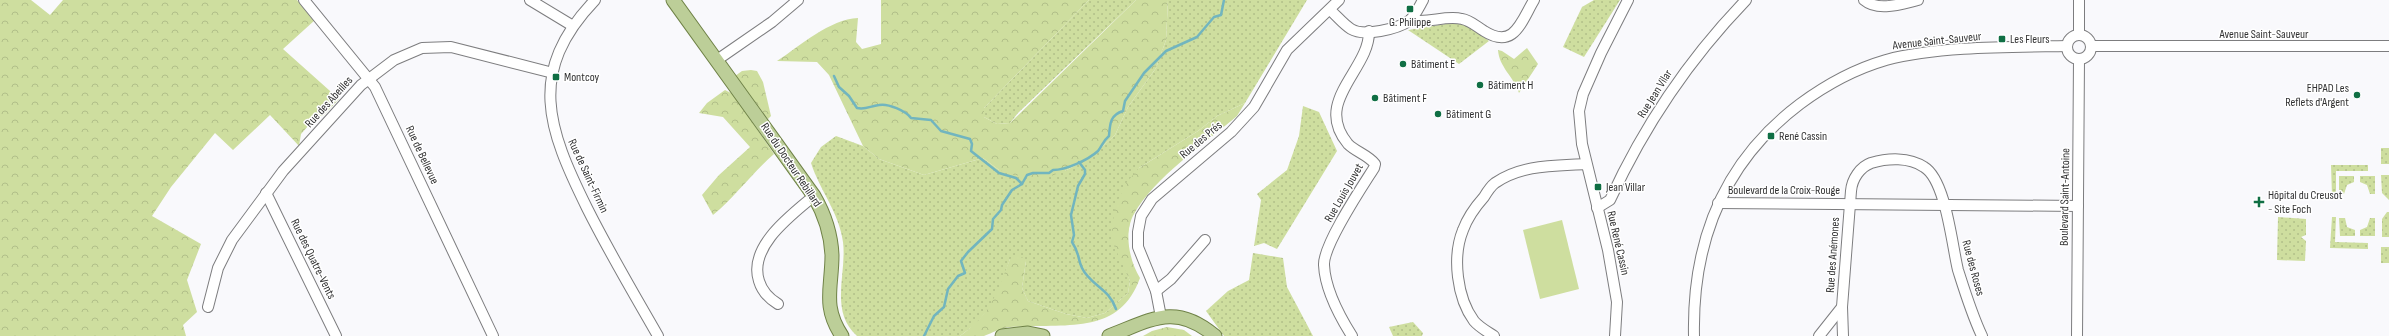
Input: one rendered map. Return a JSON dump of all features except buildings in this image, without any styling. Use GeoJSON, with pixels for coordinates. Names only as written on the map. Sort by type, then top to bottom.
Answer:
{"type":"FeatureCollection","features":[{"type":"Feature","properties":{"kind":"main road","name":"Rue du Docteur Rebillard"},"geometry":{"type":"LineString","coordinates":[[673,0],[814,196],[824,214],[829,232],[832,256],[829,303],[831,316],[842,336]]}},
{"type":"Feature","properties":{"kind":"main road"},"geometry":{"type":"LineString","coordinates":[[1109,336],[1161,317],[1184,317],[1204,326],[1215,336]]}},
{"type":"Feature","properties":{"kind":"main road"},"geometry":{"type":"LineString","coordinates":[[1002,336],[1028,333],[1044,336]]}},
{"type":"Feature","properties":{"kind":"street","name":"Rue de Bellevue"},"geometry":{"type":"LineString","coordinates":[[304,0],[369,78],[493,336]]}},
{"type":"Feature","properties":{"kind":"street"},"geometry":{"type":"LineString","coordinates":[[530,0],[573,26]]}},
{"type":"Feature","properties":{"kind":"street","name":"Rue de Saint-Firmin"},"geometry":{"type":"LineString","coordinates":[[595,0],[573,26],[560,49],[553,73],[550,100],[551,116],[560,151],[598,229],[658,336]]}},
{"type":"Feature","properties":{"kind":"street"},"geometry":{"type":"LineString","coordinates":[[717,60],[772,22],[798,0]]}},
{"type":"Feature","properties":{"kind":"street","name":"Rue des Prés"},"geometry":{"type":"LineString","coordinates":[[1161,317],[1156,292],[1138,247],[1138,232],[1141,216],[1152,199],[1231,132],[1254,107],[1287,50],[1339,0]]}},
{"type":"Feature","properties":{"kind":"street"},"geometry":{"type":"LineString","coordinates":[[1330,10],[1351,29],[1360,32],[1401,25],[1410,20],[1423,0]]}},
{"type":"Feature","properties":{"kind":"street"},"geometry":{"type":"LineString","coordinates":[[1410,20],[1420,22],[1463,19],[1491,34],[1504,38],[1512,35],[1518,28],[1534,0]]}},
{"type":"Feature","properties":{"kind":"street","name":"Rue René Cassin"},"geometry":{"type":"LineString","coordinates":[[1615,336],[1617,302],[1608,250],[1586,164],[1579,123],[1582,100],[1601,52],[1628,0]]}},
{"type":"Feature","properties":{"kind":"street","name":"Rue Jean Vilar"},"geometry":{"type":"LineString","coordinates":[[1597,208],[1610,200],[1674,85],[1716,31],[1746,0]]}},
{"type":"Feature","properties":{"kind":"street"},"geometry":{"type":"LineString","coordinates":[[1864,0],[1873,6],[1881,7],[1918,0]]}},
{"type":"Feature","properties":{"kind":"street"},"geometry":{"type":"LineString","coordinates":[[2079,0],[2079,35]]}},
{"type":"Feature","properties":{"kind":"street","name":"Rue Louis Jouvet"},"geometry":{"type":"LineString","coordinates":[[1352,336],[1326,281],[1324,264],[1329,246],[1375,164],[1372,160],[1348,143],[1338,122],[1336,108],[1341,94],[1368,42],[1369,31]]}},
{"type":"Feature","properties":{"kind":"street"},"geometry":{"type":"LineString","coordinates":[[2079,35],[2089,40],[2091,46],[2088,55],[2079,59],[2070,54],[2067,46],[2071,38],[2079,35]]}},
{"type":"Feature","properties":{"kind":"street","name":"Avenue Saint-Sauveur"},"geometry":{"type":"LineString","coordinates":[[1694,336],[1696,274],[1702,248],[1718,203],[1750,151],[1781,118],[1815,93],[1854,71],[1887,60],[1922,54],[2006,48],[2067,46]]}},
{"type":"Feature","properties":{"kind":"street","name":"Avenue Saint-Sauveur"},"geometry":{"type":"LineString","coordinates":[[2091,46],[2389,46]]}},
{"type":"Feature","properties":{"kind":"street","name":"Rue des Abeilles"},"geometry":{"type":"LineString","coordinates":[[208,307],[218,268],[232,240],[266,193],[283,171],[369,78],[394,60],[411,52],[436,47],[463,49],[495,59],[553,73]]}},
{"type":"Feature","properties":{"kind":"street","name":"Boulevard Saint-Antoine"},"geometry":{"type":"LineString","coordinates":[[2077,336],[2079,59]]}},
{"type":"Feature","properties":{"kind":"street","name":"Boulevard de la Croix-Rouge"},"geometry":{"type":"LineString","coordinates":[[1850,204],[1853,182],[1865,165],[1882,160],[1902,159],[1925,167],[1934,178],[1945,205]]}},
{"type":"Feature","properties":{"kind":"street"},"geometry":{"type":"LineString","coordinates":[[1494,336],[1475,322],[1464,300],[1459,275],[1458,256],[1462,231],[1477,205],[1495,183],[1517,172],[1541,166],[1586,164]]}},
{"type":"Feature","properties":{"kind":"street","name":"Rue des Quatre-Vents"},"geometry":{"type":"LineString","coordinates":[[266,193],[336,336]]}},
{"type":"Feature","properties":{"kind":"street"},"geometry":{"type":"LineString","coordinates":[[778,304],[769,299],[764,291],[756,271],[757,259],[765,244],[814,196]]}},
{"type":"Feature","properties":{"kind":"street","name":"Boulevard de la Croix-Rouge"},"geometry":{"type":"LineString","coordinates":[[1718,203],[2078,206]]}},
{"type":"Feature","properties":{"kind":"street","name":"Rue des Anémones"},"geometry":{"type":"LineString","coordinates":[[1843,336],[1842,307],[1850,204]]}},
{"type":"Feature","properties":{"kind":"street","name":"Rue des Roses"},"geometry":{"type":"LineString","coordinates":[[1945,205],[1958,270],[1982,336]]}},
{"type":"Feature","properties":{"kind":"street"},"geometry":{"type":"LineString","coordinates":[[1156,292],[1171,279],[1205,240]]}},
{"type":"Feature","properties":{"kind":"street","name":"Rue des Anémones"},"geometry":{"type":"LineString","coordinates":[[1819,336],[1842,307]]}},
{"type":"Feature","properties":{"kind":"green space"},"geometry":{"type":"Polygon","coordinates":[[[0,0],[31,0],[50,15],[63,0],[297,0],[315,20],[283,49],[339,99],[323,116],[317,116],[301,134],[299,146],[270,115],[233,150],[215,133],[171,187],[152,216],[201,244],[187,280],[197,312],[183,325],[186,336],[0,336],[0,0]]]}},
{"type":"Feature","properties":{"kind":"green space"},"geometry":{"type":"Polygon","coordinates":[[[881,0],[1089,0],[984,108],[984,117],[997,124],[1010,123],[1136,0],[1168,0],[1166,40],[1156,68],[1128,107],[1115,135],[1091,157],[1065,171],[1037,181],[999,170],[983,158],[924,175],[879,159],[863,146],[829,75],[817,62],[777,61],[826,28],[837,23],[858,18],[856,42],[862,49],[881,44],[881,0]]]}},
{"type":"Feature","properties":{"kind":"green space"},"geometry":{"type":"Polygon","coordinates":[[[1089,0],[1136,0],[1018,113],[1010,123],[997,124],[984,117],[984,108],[1089,0]]]}},
{"type":"Feature","properties":{"kind":"green space"},"geometry":{"type":"Polygon","coordinates":[[[1168,0],[1307,0],[1245,103],[1217,116],[1198,131],[1139,168],[1123,263],[1130,281],[1128,293],[1105,313],[1087,318],[1066,314],[1028,301],[1022,288],[1026,261],[1010,259],[998,294],[989,308],[977,323],[960,336],[857,336],[849,326],[841,304],[844,254],[841,231],[838,221],[811,163],[821,147],[836,136],[863,146],[879,159],[924,175],[983,158],[999,170],[1065,171],[1091,157],[1115,135],[1128,107],[1156,68],[1166,40],[1168,0]]]}},
{"type":"Feature","properties":{"kind":"green space"},"geometry":{"type":"Polygon","coordinates":[[[1594,0],[1620,0],[1584,57],[1563,47],[1582,7],[1594,0]]]}},
{"type":"Feature","properties":{"kind":"green space"},"geometry":{"type":"Polygon","coordinates":[[[1458,22],[1467,24],[1489,41],[1459,64],[1408,30],[1458,22]]]}},
{"type":"Feature","properties":{"kind":"green space"},"geometry":{"type":"Polygon","coordinates":[[[1527,48],[1538,64],[1519,93],[1517,87],[1501,62],[1498,50],[1514,59],[1527,48]]]}},
{"type":"Feature","properties":{"kind":"green space"},"geometry":{"type":"Polygon","coordinates":[[[742,71],[757,71],[763,82],[771,116],[768,119],[735,76],[742,71]]]}},
{"type":"Feature","properties":{"kind":"green space"},"geometry":{"type":"Polygon","coordinates":[[[725,90],[733,94],[774,154],[729,201],[713,215],[702,195],[719,175],[750,147],[723,117],[699,113],[707,103],[725,90]]]}},
{"type":"Feature","properties":{"kind":"green space"},"geometry":{"type":"Polygon","coordinates":[[[1245,103],[1237,116],[1196,149],[1154,187],[1134,214],[1128,238],[1133,264],[1140,278],[1131,297],[1119,310],[1105,318],[1089,323],[1010,327],[1000,329],[984,336],[960,336],[971,328],[986,311],[992,302],[1010,259],[1019,254],[1026,261],[1022,288],[1028,301],[1066,314],[1087,318],[1105,313],[1128,293],[1130,281],[1111,239],[1115,206],[1127,182],[1139,168],[1198,131],[1217,116],[1245,103]]]}},
{"type":"Feature","properties":{"kind":"green space"},"geometry":{"type":"Polygon","coordinates":[[[1303,106],[1319,112],[1337,151],[1277,249],[1264,243],[1254,246],[1261,200],[1257,194],[1287,170],[1299,136],[1303,106]]]}},
{"type":"Feature","properties":{"kind":"green space"},"geometry":{"type":"Polygon","coordinates":[[[2381,148],[2389,148],[2389,164],[2381,164],[2381,148]]]}},
{"type":"Feature","properties":{"kind":"green space"},"geometry":{"type":"Polygon","coordinates":[[[2331,165],[2368,165],[2368,171],[2336,171],[2336,196],[2332,196],[2331,165]]]}},
{"type":"Feature","properties":{"kind":"green space"},"geometry":{"type":"Polygon","coordinates":[[[2381,175],[2389,175],[2389,200],[2382,193],[2381,175]]]}},
{"type":"Feature","properties":{"kind":"green space"},"geometry":{"type":"Polygon","coordinates":[[[2339,176],[2354,176],[2354,182],[2347,185],[2344,194],[2339,194],[2339,176]]]}},
{"type":"Feature","properties":{"kind":"green space"},"geometry":{"type":"Polygon","coordinates":[[[2360,176],[2375,176],[2375,194],[2370,194],[2367,185],[2360,182],[2360,176]]]}},
{"type":"Feature","properties":{"kind":"green space"},"geometry":{"type":"Polygon","coordinates":[[[2387,212],[2389,212],[2389,237],[2382,237],[2382,219],[2387,212]]]}},
{"type":"Feature","properties":{"kind":"green space"},"geometry":{"type":"Polygon","coordinates":[[[2278,217],[2306,219],[2306,235],[2301,237],[2306,241],[2305,261],[2277,260],[2278,217]]]}},
{"type":"Feature","properties":{"kind":"green space"},"geometry":{"type":"Polygon","coordinates":[[[2332,217],[2336,217],[2335,242],[2368,243],[2368,249],[2330,248],[2332,217]]]}},
{"type":"Feature","properties":{"kind":"green space"},"geometry":{"type":"Polygon","coordinates":[[[2339,218],[2345,218],[2347,227],[2355,230],[2355,236],[2340,236],[2339,218]]]}},
{"type":"Feature","properties":{"kind":"green space"},"geometry":{"type":"Polygon","coordinates":[[[2370,218],[2375,218],[2375,236],[2360,236],[2360,230],[2367,227],[2370,218]]]}},
{"type":"Feature","properties":{"kind":"green space"},"geometry":{"type":"Polygon","coordinates":[[[1562,220],[1579,289],[1540,299],[1523,230],[1562,220]]]}},
{"type":"Feature","properties":{"kind":"green space"},"geometry":{"type":"Polygon","coordinates":[[[2381,247],[2389,247],[2389,263],[2381,263],[2381,247]]]}},
{"type":"Feature","properties":{"kind":"green space"},"geometry":{"type":"Polygon","coordinates":[[[1253,253],[1283,258],[1287,287],[1313,336],[1224,336],[1206,311],[1228,291],[1249,280],[1253,253]]]}},
{"type":"Feature","properties":{"kind":"green space"},"geometry":{"type":"Polygon","coordinates":[[[1413,322],[1423,333],[1422,336],[1393,336],[1389,327],[1413,322]]]}},
{"type":"Feature","properties":{"kind":"green space"},"geometry":{"type":"Polygon","coordinates":[[[1167,327],[1184,330],[1192,336],[1143,336],[1152,331],[1167,327]]]}},
{"type":"Feature","properties":{"kind":"waterway"},"geometry":{"type":"LineString","coordinates":[[924,336],[934,316],[944,307],[948,289],[958,276],[965,273],[961,261],[968,252],[992,229],[993,219],[1001,210],[1002,205],[1012,190],[1022,184],[1027,175],[1033,173],[1049,173],[1053,170],[1058,170],[1077,164],[1089,158],[1098,151],[1109,136],[1110,124],[1113,118],[1115,115],[1123,111],[1125,101],[1144,73],[1166,51],[1197,37],[1214,17],[1221,15],[1224,0]]}},
{"type":"Feature","properties":{"kind":"waterway"},"geometry":{"type":"LineString","coordinates":[[834,76],[839,87],[849,96],[857,108],[863,109],[879,105],[887,105],[901,110],[911,118],[931,120],[941,131],[970,139],[972,144],[971,151],[999,173],[1016,178],[1022,184]]}},
{"type":"Feature","properties":{"kind":"waterway"},"geometry":{"type":"LineString","coordinates":[[1079,162],[1085,170],[1085,174],[1078,186],[1071,215],[1074,235],[1072,242],[1085,274],[1109,296],[1116,309]]}},
{"type":"Feature","properties":{"kind":"place","name":"G. Philippe"},"geometry":{"type":"Point","coordinates":[1410,9]}},
{"type":"Feature","properties":{"kind":"place","name":"Les Fleurs"},"geometry":{"type":"Point","coordinates":[2002,39]}},
{"type":"Feature","properties":{"kind":"place","name":"Bâtiment E"},"geometry":{"type":"Point","coordinates":[1403,64]}},
{"type":"Feature","properties":{"kind":"place","name":"Montcoy"},"geometry":{"type":"Point","coordinates":[556,77]}},
{"type":"Feature","properties":{"kind":"place","name":"Bâtiment H"},"geometry":{"type":"Point","coordinates":[1480,85]}},
{"type":"Feature","properties":{"kind":"place","name":"EHPAD Les Reflets d'Argent"},"geometry":{"type":"Point","coordinates":[2357,95]}},
{"type":"Feature","properties":{"kind":"place","name":"Bâtiment F"},"geometry":{"type":"Point","coordinates":[1375,98]}},
{"type":"Feature","properties":{"kind":"place","name":"Bâtiment G"},"geometry":{"type":"Point","coordinates":[1438,114]}},
{"type":"Feature","properties":{"kind":"place","name":"René Cassin"},"geometry":{"type":"Point","coordinates":[1771,136]}},
{"type":"Feature","properties":{"kind":"place","name":"Jean Villar"},"geometry":{"type":"Point","coordinates":[1598,187]}},
{"type":"Feature","properties":{"kind":"place","name":"Hôpital du Creusot - Site Foch"},"geometry":{"type":"Point","coordinates":[2259,202]}}]}
